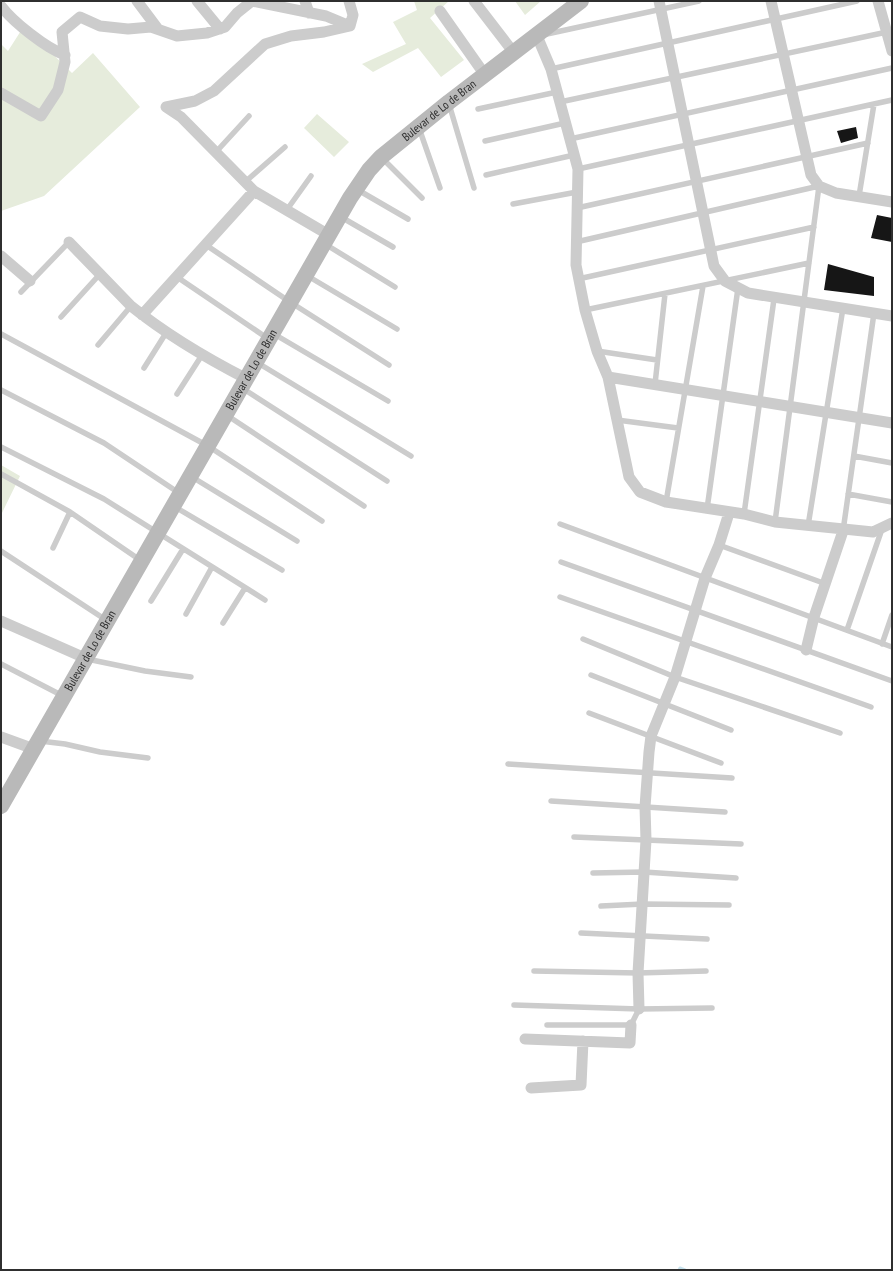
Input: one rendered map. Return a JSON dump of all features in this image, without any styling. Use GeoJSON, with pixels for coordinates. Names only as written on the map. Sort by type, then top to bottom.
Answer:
{"type":"FeatureCollection","features":[{"type":"Feature","properties":{"kind":"street"},"geometry":{"type":"LineString","coordinates":[[137,1],[158,29]]}},
{"type":"Feature","properties":{"kind":"street"},"geometry":{"type":"LineString","coordinates":[[197,1],[220,29]]}},
{"type":"Feature","properties":{"kind":"street"},"geometry":{"type":"LineString","coordinates":[[1,93],[41,116],[58,90],[66,62],[62,32],[80,17],[100,26],[128,29],[151,27],[177,36],[207,33],[225,27],[237,13],[252,1],[326,16],[350,26]]}},
{"type":"Feature","properties":{"kind":"street"},"geometry":{"type":"LineString","coordinates":[[305,1],[309,13]]}},
{"type":"Feature","properties":{"kind":"street"},"geometry":{"type":"LineString","coordinates":[[349,1],[353,15],[350,26]]}},
{"type":"Feature","properties":{"kind":"street"},"geometry":{"type":"LineString","coordinates":[[474,1],[514,53]]}},
{"type":"Feature","properties":{"kind":"street","name":"Bulevar de Lo de Bran"},"geometry":{"type":"LineString","coordinates":[[1,806],[65,697],[85,658],[356,188],[381,157],[418,126],[581,1]]}},
{"type":"Feature","properties":{"kind":"street"},"geometry":{"type":"LineString","coordinates":[[770,1],[811,175],[819,186],[836,193],[892,202]]}},
{"type":"Feature","properties":{"kind":"street"},"geometry":{"type":"LineString","coordinates":[[878,1],[888,32],[892,51]]}},
{"type":"Feature","properties":{"kind":"street"},"geometry":{"type":"LineString","coordinates":[[660,5],[714,266],[725,281],[748,293],[774,299],[804,302],[892,316]]}},
{"type":"Feature","properties":{"kind":"street"},"geometry":{"type":"LineString","coordinates":[[1,6],[8,15],[41,42],[65,55]]}},
{"type":"Feature","properties":{"kind":"street"},"geometry":{"type":"LineString","coordinates":[[440,11],[485,75]]}},
{"type":"Feature","properties":{"kind":"street"},"geometry":{"type":"LineString","coordinates":[[327,239],[254,191],[181,117],[166,107],[195,102],[214,90],[265,44],[291,36],[324,32],[350,26]]}},
{"type":"Feature","properties":{"kind":"street"},"geometry":{"type":"LineString","coordinates":[[537,36],[551,69],[578,169],[576,242],[578,279],[597,352],[608,377],[629,477],[640,492],[666,502],[729,513],[744,514],[775,522],[843,531],[873,532],[887,526]]}},
{"type":"Feature","properties":{"kind":"street"},"geometry":{"type":"LineString","coordinates":[[142,315],[254,191]]}},
{"type":"Feature","properties":{"kind":"street"},"geometry":{"type":"LineString","coordinates":[[69,242],[131,306],[142,315],[244,384]]}},
{"type":"Feature","properties":{"kind":"street"},"geometry":{"type":"LineString","coordinates":[[1,256],[30,281]]}},
{"type":"Feature","properties":{"kind":"street"},"geometry":{"type":"LineString","coordinates":[[608,377],[892,423]]}},
{"type":"Feature","properties":{"kind":"street"},"geometry":{"type":"LineString","coordinates":[[639,1009],[638,972],[646,840],[645,807],[652,736],[675,677],[705,578],[719,545],[729,513]]}},
{"type":"Feature","properties":{"kind":"street"},"geometry":{"type":"LineString","coordinates":[[806,650],[814,617],[843,531]]}},
{"type":"Feature","properties":{"kind":"street"},"geometry":{"type":"LineString","coordinates":[[1,621],[85,658]]}},
{"type":"Feature","properties":{"kind":"street"},"geometry":{"type":"LineString","coordinates":[[1,737],[37,745]]}},
{"type":"Feature","properties":{"kind":"street"},"geometry":{"type":"LineString","coordinates":[[525,1039],[630,1043],[632,1025]]}},
{"type":"Feature","properties":{"kind":"street"},"geometry":{"type":"LineString","coordinates":[[530,1088],[581,1085],[583,1041]]}},
{"type":"Feature","properties":{"kind":"lane"},"geometry":{"type":"LineString","coordinates":[[537,36],[660,5],[699,1]]}},
{"type":"Feature","properties":{"kind":"lane"},"geometry":{"type":"LineString","coordinates":[[551,69],[857,1]]}},
{"type":"Feature","properties":{"kind":"lane"},"geometry":{"type":"LineString","coordinates":[[478,109],[675,77],[888,32]]}},
{"type":"Feature","properties":{"kind":"lane"},"geometry":{"type":"LineString","coordinates":[[570,139],[892,68]]}},
{"type":"Feature","properties":{"kind":"lane"},"geometry":{"type":"LineString","coordinates":[[578,169],[892,100]]}},
{"type":"Feature","properties":{"kind":"lane"},"geometry":{"type":"LineString","coordinates":[[449,102],[474,188]]}},
{"type":"Feature","properties":{"kind":"lane"},"geometry":{"type":"LineString","coordinates":[[859,196],[874,104]]}},
{"type":"Feature","properties":{"kind":"lane"},"geometry":{"type":"LineString","coordinates":[[216,152],[249,116]]}},
{"type":"Feature","properties":{"kind":"lane"},"geometry":{"type":"LineString","coordinates":[[485,141],[565,123]]}},
{"type":"Feature","properties":{"kind":"lane"},"geometry":{"type":"LineString","coordinates":[[418,126],[440,188]]}},
{"type":"Feature","properties":{"kind":"lane"},"geometry":{"type":"LineString","coordinates":[[577,208],[868,143]]}},
{"type":"Feature","properties":{"kind":"lane"},"geometry":{"type":"LineString","coordinates":[[245,182],[285,147]]}},
{"type":"Feature","properties":{"kind":"lane"},"geometry":{"type":"LineString","coordinates":[[486,175],[574,155]]}},
{"type":"Feature","properties":{"kind":"lane"},"geometry":{"type":"LineString","coordinates":[[381,157],[422,198]]}},
{"type":"Feature","properties":{"kind":"lane"},"geometry":{"type":"LineString","coordinates":[[286,212],[311,176]]}},
{"type":"Feature","properties":{"kind":"lane"},"geometry":{"type":"LineString","coordinates":[[576,242],[819,186],[775,522]]}},
{"type":"Feature","properties":{"kind":"lane"},"geometry":{"type":"LineString","coordinates":[[356,188],[408,219]]}},
{"type":"Feature","properties":{"kind":"lane"},"geometry":{"type":"LineString","coordinates":[[513,204],[577,192]]}},
{"type":"Feature","properties":{"kind":"lane"},"geometry":{"type":"LineString","coordinates":[[340,216],[393,247]]}},
{"type":"Feature","properties":{"kind":"lane"},"geometry":{"type":"LineString","coordinates":[[578,279],[814,227]]}},
{"type":"Feature","properties":{"kind":"lane"},"geometry":{"type":"LineString","coordinates":[[327,239],[395,287]]}},
{"type":"Feature","properties":{"kind":"lane"},"geometry":{"type":"LineString","coordinates":[[21,292],[69,242]]}},
{"type":"Feature","properties":{"kind":"lane"},"geometry":{"type":"LineString","coordinates":[[206,245],[290,302],[389,365]]}},
{"type":"Feature","properties":{"kind":"lane"},"geometry":{"type":"LineString","coordinates":[[585,310],[809,263]]}},
{"type":"Feature","properties":{"kind":"lane"},"geometry":{"type":"LineString","coordinates":[[61,317],[100,274]]}},
{"type":"Feature","properties":{"kind":"lane"},"geometry":{"type":"LineString","coordinates":[[306,274],[397,329]]}},
{"type":"Feature","properties":{"kind":"lane"},"geometry":{"type":"LineString","coordinates":[[176,277],[271,336],[388,401]]}},
{"type":"Feature","properties":{"kind":"lane"},"geometry":{"type":"LineString","coordinates":[[666,502],[703,286]]}},
{"type":"Feature","properties":{"kind":"lane"},"geometry":{"type":"LineString","coordinates":[[707,509],[738,288]]}},
{"type":"Feature","properties":{"kind":"lane"},"geometry":{"type":"LineString","coordinates":[[655,384],[665,294]]}},
{"type":"Feature","properties":{"kind":"lane"},"geometry":{"type":"LineString","coordinates":[[744,514],[774,299]]}},
{"type":"Feature","properties":{"kind":"lane"},"geometry":{"type":"LineString","coordinates":[[98,345],[131,306]]}},
{"type":"Feature","properties":{"kind":"lane"},"geometry":{"type":"LineString","coordinates":[[808,526],[843,308]]}},
{"type":"Feature","properties":{"kind":"lane"},"geometry":{"type":"LineString","coordinates":[[843,531],[874,313]]}},
{"type":"Feature","properties":{"kind":"lane"},"geometry":{"type":"LineString","coordinates":[[144,368],[166,332]]}},
{"type":"Feature","properties":{"kind":"lane"},"geometry":{"type":"LineString","coordinates":[[1,334],[208,446],[322,521]]}},
{"type":"Feature","properties":{"kind":"lane"},"geometry":{"type":"LineString","coordinates":[[597,352],[657,360]]}},
{"type":"Feature","properties":{"kind":"lane"},"geometry":{"type":"LineString","coordinates":[[177,394],[202,355]]}},
{"type":"Feature","properties":{"kind":"lane"},"geometry":{"type":"LineString","coordinates":[[256,362],[411,456]]}},
{"type":"Feature","properties":{"kind":"lane"},"geometry":{"type":"LineString","coordinates":[[244,384],[387,481]]}},
{"type":"Feature","properties":{"kind":"lane"},"geometry":{"type":"LineString","coordinates":[[1,390],[104,443],[176,500],[282,570]]}},
{"type":"Feature","properties":{"kind":"lane"},"geometry":{"type":"LineString","coordinates":[[226,414],[364,506]]}},
{"type":"Feature","properties":{"kind":"lane"},"geometry":{"type":"LineString","coordinates":[[617,420],[678,428]]}},
{"type":"Feature","properties":{"kind":"lane"},"geometry":{"type":"LineString","coordinates":[[1,447],[104,500],[265,600]]}},
{"type":"Feature","properties":{"kind":"lane"},"geometry":{"type":"LineString","coordinates":[[854,456],[892,463]]}},
{"type":"Feature","properties":{"kind":"lane"},"geometry":{"type":"LineString","coordinates":[[1,474],[70,512],[142,561]]}},
{"type":"Feature","properties":{"kind":"lane"},"geometry":{"type":"LineString","coordinates":[[190,476],[297,541]]}},
{"type":"Feature","properties":{"kind":"lane"},"geometry":{"type":"LineString","coordinates":[[848,494],[892,502]]}},
{"type":"Feature","properties":{"kind":"lane"},"geometry":{"type":"LineString","coordinates":[[53,548],[70,512]]}},
{"type":"Feature","properties":{"kind":"lane"},"geometry":{"type":"LineString","coordinates":[[560,524],[892,647]]}},
{"type":"Feature","properties":{"kind":"lane"},"geometry":{"type":"LineString","coordinates":[[847,630],[887,526]]}},
{"type":"Feature","properties":{"kind":"lane"},"geometry":{"type":"LineString","coordinates":[[719,545],[826,584]]}},
{"type":"Feature","properties":{"kind":"lane"},"geometry":{"type":"LineString","coordinates":[[150,601],[183,549]]}},
{"type":"Feature","properties":{"kind":"lane"},"geometry":{"type":"LineString","coordinates":[[1,551],[107,620]]}},
{"type":"Feature","properties":{"kind":"lane"},"geometry":{"type":"LineString","coordinates":[[561,562],[892,681]]}},
{"type":"Feature","properties":{"kind":"lane"},"geometry":{"type":"LineString","coordinates":[[186,614],[212,567]]}},
{"type":"Feature","properties":{"kind":"lane"},"geometry":{"type":"LineString","coordinates":[[223,623],[245,588]]}},
{"type":"Feature","properties":{"kind":"lane"},"geometry":{"type":"LineString","coordinates":[[560,597],[871,707]]}},
{"type":"Feature","properties":{"kind":"lane"},"geometry":{"type":"LineString","coordinates":[[882,644],[892,615]]}},
{"type":"Feature","properties":{"kind":"lane"},"geometry":{"type":"LineString","coordinates":[[583,639],[675,677],[840,733]]}},
{"type":"Feature","properties":{"kind":"lane"},"geometry":{"type":"LineString","coordinates":[[85,658],[145,671],[191,676]]}},
{"type":"Feature","properties":{"kind":"lane"},"geometry":{"type":"LineString","coordinates":[[1,664],[65,697]]}},
{"type":"Feature","properties":{"kind":"lane"},"geometry":{"type":"LineString","coordinates":[[591,675],[731,730]]}},
{"type":"Feature","properties":{"kind":"lane"},"geometry":{"type":"LineString","coordinates":[[589,713],[720,763]]}},
{"type":"Feature","properties":{"kind":"lane"},"geometry":{"type":"LineString","coordinates":[[37,745],[65,744],[100,752],[148,758]]}},
{"type":"Feature","properties":{"kind":"lane"},"geometry":{"type":"LineString","coordinates":[[508,764],[732,778]]}},
{"type":"Feature","properties":{"kind":"lane"},"geometry":{"type":"LineString","coordinates":[[551,801],[725,812]]}},
{"type":"Feature","properties":{"kind":"lane"},"geometry":{"type":"LineString","coordinates":[[574,837],[741,844]]}},
{"type":"Feature","properties":{"kind":"lane"},"geometry":{"type":"LineString","coordinates":[[592,872],[644,872],[736,878]]}},
{"type":"Feature","properties":{"kind":"lane"},"geometry":{"type":"LineString","coordinates":[[601,906],[643,904],[729,905]]}},
{"type":"Feature","properties":{"kind":"lane"},"geometry":{"type":"LineString","coordinates":[[581,933],[707,939]]}},
{"type":"Feature","properties":{"kind":"lane"},"geometry":{"type":"LineString","coordinates":[[534,971],[706,971]]}},
{"type":"Feature","properties":{"kind":"lane"},"geometry":{"type":"LineString","coordinates":[[514,1005],[639,1009],[712,1008]]}},
{"type":"Feature","properties":{"kind":"lane"},"geometry":{"type":"LineString","coordinates":[[547,1025],[632,1025],[639,1009]]}},
{"type":"Feature","properties":{"kind":"green space"},"geometry":{"type":"Polygon","coordinates":[[[414,1],[449,1],[430,18],[464,60],[441,77],[418,48],[373,72],[362,64],[406,44],[393,22],[417,10],[414,1]]]}},
{"type":"Feature","properties":{"kind":"green space"},"geometry":{"type":"Polygon","coordinates":[[[515,1],[541,1],[525,15],[515,1]]]}},
{"type":"Feature","properties":{"kind":"green space"},"geometry":{"type":"Polygon","coordinates":[[[24,26],[72,73],[93,53],[140,107],[44,196],[1,211],[1,44],[8,51],[24,26]]]}},
{"type":"Feature","properties":{"kind":"green space"},"geometry":{"type":"Polygon","coordinates":[[[317,114],[349,142],[334,157],[304,128],[317,114]]]}},
{"type":"Feature","properties":{"kind":"green space"},"geometry":{"type":"Polygon","coordinates":[[[1,465],[20,476],[1,515],[1,465]]]}},
{"type":"Feature","properties":{"kind":"building"},"geometry":{"type":"Polygon","coordinates":[[[856,127],[858,138],[841,143],[837,131],[856,127]]]}},
{"type":"Feature","properties":{"kind":"building"},"geometry":{"type":"Polygon","coordinates":[[[877,215],[892,218],[892,242],[871,238],[877,215]]]}},
{"type":"Feature","properties":{"kind":"building"},"geometry":{"type":"Polygon","coordinates":[[[828,264],[874,277],[874,296],[824,290],[828,264]]]}},
{"type":"Feature","properties":{"kind":"waterway"},"geometry":{"type":"LineString","coordinates":[[679,1270],[680,1268],[685,1270]]}}]}
